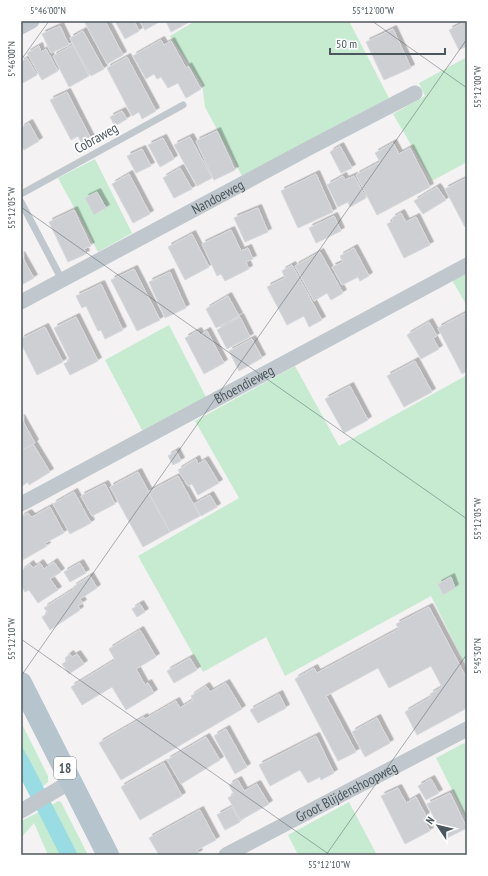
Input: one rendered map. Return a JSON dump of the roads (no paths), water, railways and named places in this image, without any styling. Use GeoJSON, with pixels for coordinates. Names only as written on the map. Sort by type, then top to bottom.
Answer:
{"type":"FeatureCollection","features":[{"type":"Feature","properties":{"kind":"main road","name":"18"},"geometry":{"type":"LineString","coordinates":[[21,683],[63,786],[108,855]]}},
{"type":"Feature","properties":{"kind":"street"},"geometry":{"type":"LineString","coordinates":[[21,27],[32,21]]}},
{"type":"Feature","properties":{"kind":"street","name":"Nandoeweg"},"geometry":{"type":"LineString","coordinates":[[21,302],[415,93]]}},
{"type":"Feature","properties":{"kind":"street","name":"Bhoendieweg"},"geometry":{"type":"LineString","coordinates":[[21,504],[467,264]]}},
{"type":"Feature","properties":{"kind":"street","name":"Groot Blijdenshoopweg"},"geometry":{"type":"LineString","coordinates":[[226,855],[467,729]]}},
{"type":"Feature","properties":{"kind":"street"},"geometry":{"type":"LineString","coordinates":[[22,810],[63,786]]}},
{"type":"Feature","properties":{"kind":"lane","name":"Cobraweg"},"geometry":{"type":"LineString","coordinates":[[21,194],[183,105]]}},
{"type":"Feature","properties":{"kind":"lane"},"geometry":{"type":"LineString","coordinates":[[21,202],[62,280]]}},
{"type":"Feature","properties":{"kind":"water"},"geometry":{"type":"Polygon","coordinates":[[[21,744],[43,786],[30,792],[21,775],[21,744]]]}},
{"type":"Feature","properties":{"kind":"water"},"geometry":{"type":"Polygon","coordinates":[[[52,805],[77,855],[65,855],[43,810],[52,805]]]}},
{"type":"Feature","properties":{"kind":"waterway"},"geometry":{"type":"LineString","coordinates":[[21,761],[69,855]]}}]}
